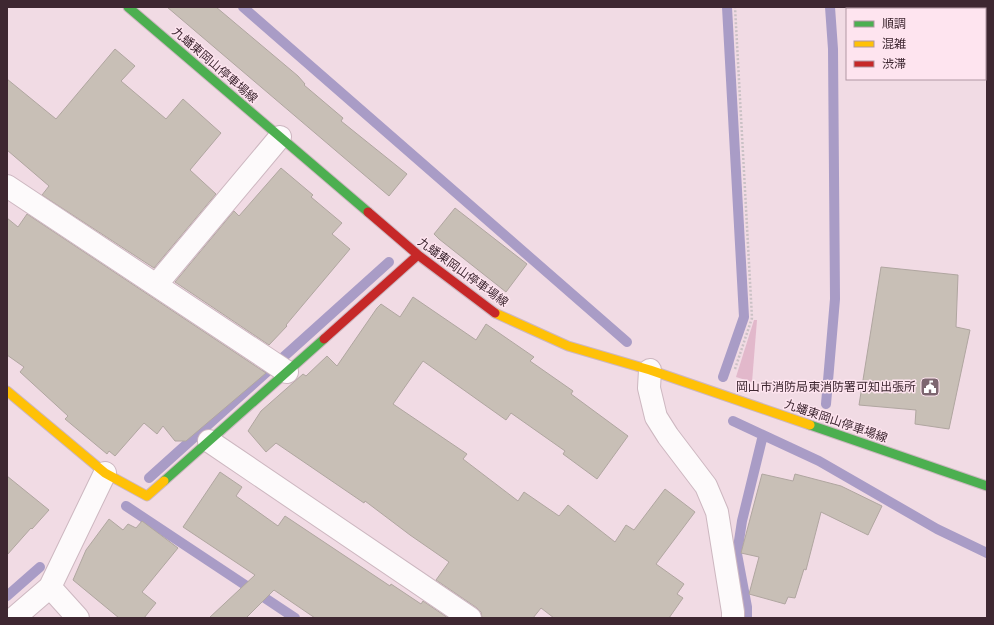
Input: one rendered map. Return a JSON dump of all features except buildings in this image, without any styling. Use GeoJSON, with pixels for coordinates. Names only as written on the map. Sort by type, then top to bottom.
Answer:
{"type":"FeatureCollection","features":[{"type":"Feature","properties":{"kind":"main road","name":"九蟠東岡山停車場線"},"geometry":{"type":"LineString","coordinates":[[128,7],[418,255],[495,313],[568,346],[650,370],[987,486]]}},
{"type":"Feature","properties":{"kind":"main road"},"geometry":{"type":"LineString","coordinates":[[7,391],[105,473],[147,496],[210,441],[279,367],[418,255]]}},
{"type":"Feature","properties":{"kind":"street"},"geometry":{"type":"LineString","coordinates":[[156,285],[280,137]]}},
{"type":"Feature","properties":{"kind":"street"},"geometry":{"type":"LineString","coordinates":[[7,186],[279,367]]}},
{"type":"Feature","properties":{"kind":"street"},"geometry":{"type":"LineString","coordinates":[[650,370],[649,388],[656,417],[668,436],[706,486],[717,512],[733,618]]}},
{"type":"Feature","properties":{"kind":"street"},"geometry":{"type":"LineString","coordinates":[[210,441],[470,618]]}},
{"type":"Feature","properties":{"kind":"street"},"geometry":{"type":"LineString","coordinates":[[14,618],[50,587],[105,473]]}},
{"type":"Feature","properties":{"kind":"street"},"geometry":{"type":"LineString","coordinates":[[50,587],[78,618]]}},
{"type":"Feature","properties":{"kind":"path"},"geometry":{"type":"LineString","coordinates":[[725,396],[752,318],[736,7]]}},
{"type":"Feature","properties":{"kind":"shaded area"},"geometry":{"type":"Polygon","coordinates":[[[754,320],[757,320],[752,382],[736,377],[754,320]]]}},
{"type":"Feature","properties":{"kind":"waterway"},"geometry":{"type":"LineString","coordinates":[[243,7],[627,342]]}},
{"type":"Feature","properties":{"kind":"waterway"},"geometry":{"type":"LineString","coordinates":[[723,377],[744,317],[727,7]]}},
{"type":"Feature","properties":{"kind":"waterway"},"geometry":{"type":"LineString","coordinates":[[826,404],[835,299],[833,49],[830,7]]}},
{"type":"Feature","properties":{"kind":"waterway"},"geometry":{"type":"LineString","coordinates":[[149,478],[389,262]]}},
{"type":"Feature","properties":{"kind":"waterway"},"geometry":{"type":"LineString","coordinates":[[733,421],[819,461],[937,529],[987,553]]}},
{"type":"Feature","properties":{"kind":"waterway"},"geometry":{"type":"LineString","coordinates":[[747,618],[747,607],[737,554],[742,521],[763,435]]}},
{"type":"Feature","properties":{"kind":"waterway"},"geometry":{"type":"LineString","coordinates":[[126,506],[295,618]]}},
{"type":"Feature","properties":{"kind":"waterway"},"geometry":{"type":"LineString","coordinates":[[7,596],[40,567]]}},
{"type":"Feature","properties":{"kind":"traffic: fast"},"geometry":{"type":"LineString","coordinates":[[128,7],[368,212]]}},
{"type":"Feature","properties":{"kind":"traffic: fast"},"geometry":{"type":"LineString","coordinates":[[164,481],[324,339]]}},
{"type":"Feature","properties":{"kind":"traffic: fast"},"geometry":{"type":"LineString","coordinates":[[810,425],[987,486]]}},
{"type":"Feature","properties":{"kind":"traffic: slow"},"geometry":{"type":"LineString","coordinates":[[495,313],[568,346],[650,370],[810,425]]}},
{"type":"Feature","properties":{"kind":"traffic: slow"},"geometry":{"type":"LineString","coordinates":[[7,391],[105,473],[147,496],[164,481]]}},
{"type":"Feature","properties":{"kind":"traffic: jam"},"geometry":{"type":"LineString","coordinates":[[368,212],[418,255],[495,313]]}},
{"type":"Feature","properties":{"kind":"traffic: jam"},"geometry":{"type":"LineString","coordinates":[[324,339],[418,255]]}},
{"type":"Feature","properties":{"kind":"place","name":"岡山市消防局東消防署可知出張所"},"geometry":{"type":"Point","coordinates":[930,387]}}]}
